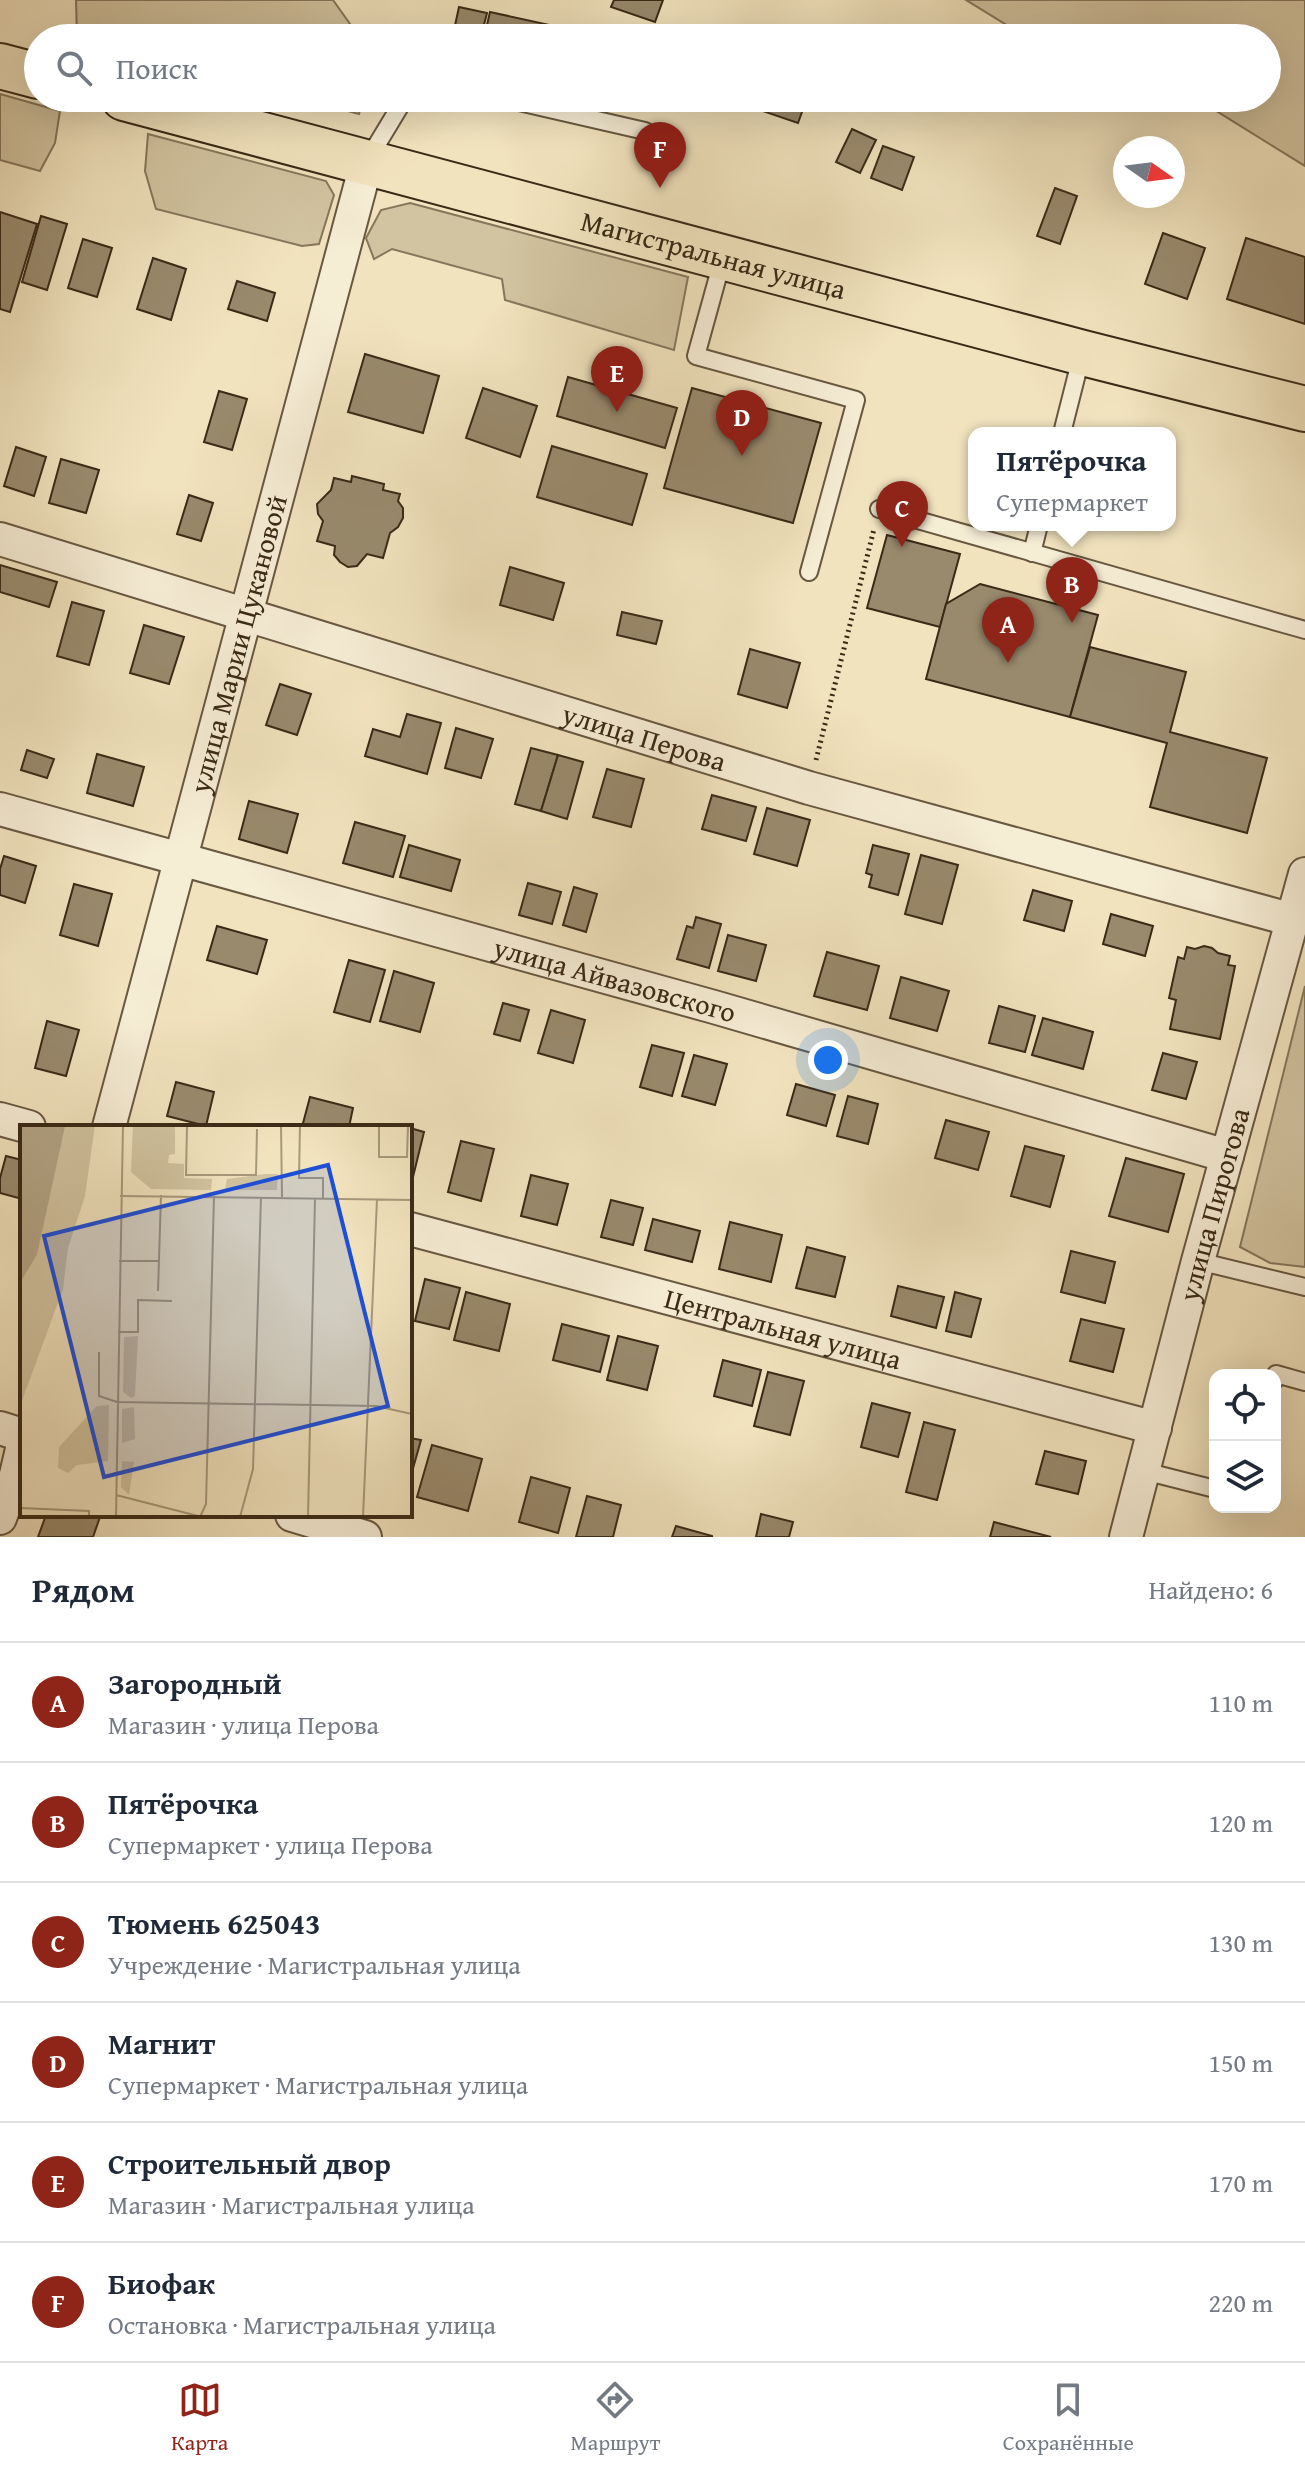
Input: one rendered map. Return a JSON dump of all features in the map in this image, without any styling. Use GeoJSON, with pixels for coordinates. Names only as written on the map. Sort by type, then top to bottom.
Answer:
{"type":"FeatureCollection","features":[{"type":"Feature","properties":{"kind":"main road"},"geometry":{"type":"LineString","coordinates":[[0,66],[24,72]]}},
{"type":"Feature","properties":{"kind":"main road","name":"Магистральная улица"},"geometry":{"type":"LineString","coordinates":[[178,112],[1083,353],[1305,409]]}},
{"type":"Feature","properties":{"kind":"street","name":"улица Марии Цукановой"},"geometry":{"type":"LineString","coordinates":[[110,1125],[367,161]]}},
{"type":"Feature","properties":{"kind":"street","name":"улица Перова"},"geometry":{"type":"LineString","coordinates":[[0,539],[809,788],[1293,920]]}},
{"type":"Feature","properties":{"kind":"street","name":"улица Айвазовского"},"geometry":{"type":"LineString","coordinates":[[0,809],[714,1007],[1227,1156]]}},
{"type":"Feature","properties":{"kind":"street","name":"улица Пирогова"},"geometry":{"type":"LineString","coordinates":[[1126,1537],[1198,1261],[1305,874]]}},
{"type":"Feature","properties":{"kind":"street"},"geometry":{"type":"LineString","coordinates":[[0,1119],[22,1125]]}},
{"type":"Feature","properties":{"kind":"street","name":"Центральная улица"},"geometry":{"type":"LineString","coordinates":[[412,1230],[1155,1428]]}},
{"type":"Feature","properties":{"kind":"street"},"geometry":{"type":"LineString","coordinates":[[0,1428],[20,1434]]}},
{"type":"Feature","properties":{"kind":"street"},"geometry":{"type":"LineString","coordinates":[[0,1518],[20,1458]]}},
{"type":"Feature","properties":{"kind":"street"},"geometry":{"type":"LineString","coordinates":[[299,1517],[365,1537]]}},
{"type":"Feature","properties":{"kind":"lane"},"geometry":{"type":"LineString","coordinates":[[367,161],[397,112]]}},
{"type":"Feature","properties":{"kind":"lane"},"geometry":{"type":"LineString","coordinates":[[562,112],[645,131]]}},
{"type":"Feature","properties":{"kind":"lane"},"geometry":{"type":"LineString","coordinates":[[723,256],[696,356],[856,400],[809,572]]}},
{"type":"Feature","properties":{"kind":"lane"},"geometry":{"type":"LineString","coordinates":[[1064,427],[1083,353]]}},
{"type":"Feature","properties":{"kind":"lane"},"geometry":{"type":"LineString","coordinates":[[879,509],[1305,630]]}},
{"type":"Feature","properties":{"kind":"lane"},"geometry":{"type":"LineString","coordinates":[[1032,553],[1038,531]]}},
{"type":"Feature","properties":{"kind":"lane"},"geometry":{"type":"LineString","coordinates":[[1198,1261],[1305,1287]]}},
{"type":"Feature","properties":{"kind":"lane"},"geometry":{"type":"LineString","coordinates":[[1281,1375],[1305,1382]]}},
{"type":"Feature","properties":{"kind":"lane"},"geometry":{"type":"LineString","coordinates":[[1144,1471],[1209,1487]]}},
{"type":"Feature","properties":{"kind":"path"},"geometry":{"type":"LineString","coordinates":[[809,788],[879,509]]}},
{"type":"Feature","properties":{"kind":"shaded area"},"geometry":{"type":"Polygon","coordinates":[[[76,0],[333,0],[350,24],[77,24],[76,0]]]}},
{"type":"Feature","properties":{"kind":"shaded area"},"geometry":{"type":"Polygon","coordinates":[[[966,0],[1305,0],[1305,166],[1218,112],[1281,112],[1281,24],[1005,24],[966,0]]]}},
{"type":"Feature","properties":{"kind":"shaded area"},"geometry":{"type":"Polygon","coordinates":[[[0,94],[24,101],[24,112],[60,112],[55,143],[40,171],[0,160],[0,94]]]}},
{"type":"Feature","properties":{"kind":"shaded area"},"geometry":{"type":"Polygon","coordinates":[[[148,134],[326,181],[334,195],[319,244],[302,246],[156,209],[145,171],[148,134]]]}},
{"type":"Feature","properties":{"kind":"shaded area"},"geometry":{"type":"Polygon","coordinates":[[[410,203],[688,277],[674,350],[505,300],[502,279],[392,249],[374,259],[366,238],[381,210],[410,203]]]}},
{"type":"Feature","properties":{"kind":"shaded area"},"geometry":{"type":"Polygon","coordinates":[[[1305,986],[1305,1267],[1270,1263],[1240,1247],[1305,986]]]}},
{"type":"Feature","properties":{"kind":"building"},"geometry":{"type":"Polygon","coordinates":[[[614,0],[663,0],[655,22],[611,7],[614,0]]]}},
{"type":"Feature","properties":{"kind":"building"},"geometry":{"type":"Polygon","coordinates":[[[459,7],[487,13],[484,24],[455,24],[459,7]]]}},
{"type":"Feature","properties":{"kind":"building"},"geometry":{"type":"Polygon","coordinates":[[[490,12],[545,24],[487,24],[490,12]]]}},
{"type":"Feature","properties":{"kind":"building"},"geometry":{"type":"Polygon","coordinates":[[[766,112],[802,112],[798,123],[766,112]]]}},
{"type":"Feature","properties":{"kind":"building"},"geometry":{"type":"Polygon","coordinates":[[[852,129],[876,140],[860,173],[836,162],[852,129]]]}},
{"type":"Feature","properties":{"kind":"building"},"geometry":{"type":"Polygon","coordinates":[[[883,146],[914,157],[902,190],[871,178],[883,146]]]}},
{"type":"Feature","properties":{"kind":"building"},"geometry":{"type":"Polygon","coordinates":[[[1055,188],[1077,196],[1060,244],[1037,236],[1055,188]]]}},
{"type":"Feature","properties":{"kind":"building"},"geometry":{"type":"Polygon","coordinates":[[[0,212],[37,224],[10,312],[0,309],[0,212]]]}},
{"type":"Feature","properties":{"kind":"building"},"geometry":{"type":"Polygon","coordinates":[[[41,216],[67,224],[47,290],[22,282],[41,216]]]}},
{"type":"Feature","properties":{"kind":"building"},"geometry":{"type":"Polygon","coordinates":[[[1163,233],[1205,248],[1187,299],[1145,284],[1163,233]]]}},
{"type":"Feature","properties":{"kind":"building"},"geometry":{"type":"Polygon","coordinates":[[[1246,238],[1305,257],[1305,324],[1227,299],[1246,238]]]}},
{"type":"Feature","properties":{"kind":"building"},"geometry":{"type":"Polygon","coordinates":[[[83,239],[112,248],[97,297],[68,288],[83,239]]]}},
{"type":"Feature","properties":{"kind":"building"},"geometry":{"type":"Polygon","coordinates":[[[153,258],[186,269],[171,320],[137,309],[153,258]]]}},
{"type":"Feature","properties":{"kind":"building"},"geometry":{"type":"Polygon","coordinates":[[[237,281],[275,293],[267,321],[228,309],[237,281]]]}},
{"type":"Feature","properties":{"kind":"building"},"geometry":{"type":"Polygon","coordinates":[[[365,354],[439,376],[423,433],[348,412],[365,354]]]}},
{"type":"Feature","properties":{"kind":"building"},"geometry":{"type":"Polygon","coordinates":[[[568,377],[677,408],[665,448],[557,416],[568,377]]]}},
{"type":"Feature","properties":{"kind":"building"},"geometry":{"type":"Polygon","coordinates":[[[483,388],[537,406],[520,457],[466,438],[483,388]]]}},
{"type":"Feature","properties":{"kind":"building"},"geometry":{"type":"Polygon","coordinates":[[[692,388],[821,423],[793,523],[664,488],[692,388]]]}},
{"type":"Feature","properties":{"kind":"building"},"geometry":{"type":"Polygon","coordinates":[[[219,391],[247,399],[232,450],[204,442],[219,391]]]}},
{"type":"Feature","properties":{"kind":"building"},"geometry":{"type":"Polygon","coordinates":[[[552,446],[647,474],[632,525],[537,497],[552,446]]]}},
{"type":"Feature","properties":{"kind":"building"},"geometry":{"type":"Polygon","coordinates":[[[16,447],[46,457],[34,496],[4,486],[16,447]]]}},
{"type":"Feature","properties":{"kind":"building"},"geometry":{"type":"Polygon","coordinates":[[[61,459],[99,470],[86,513],[49,503],[61,459]]]}},
{"type":"Feature","properties":{"kind":"building"},"geometry":{"type":"Polygon","coordinates":[[[352,476],[384,484],[383,490],[400,494],[398,501],[403,508],[403,518],[390,533],[383,558],[367,554],[357,566],[348,567],[334,555],[335,546],[317,541],[323,521],[317,504],[331,490],[334,478],[351,482],[352,476]]]}},
{"type":"Feature","properties":{"kind":"building"},"geometry":{"type":"Polygon","coordinates":[[[189,495],[213,503],[201,541],[177,534],[189,495]]]}},
{"type":"Feature","properties":{"kind":"building"},"geometry":{"type":"Polygon","coordinates":[[[887,535],[960,554],[940,627],[867,608],[887,535]]]}},
{"type":"Feature","properties":{"kind":"building"},"geometry":{"type":"Polygon","coordinates":[[[0,565],[57,582],[49,607],[0,592],[0,565]]]}},
{"type":"Feature","properties":{"kind":"building"},"geometry":{"type":"Polygon","coordinates":[[[510,567],[564,583],[553,620],[500,605],[510,567]]]}},
{"type":"Feature","properties":{"kind":"building"},"geometry":{"type":"Polygon","coordinates":[[[980,584],[1098,615],[1070,717],[926,679],[946,604],[980,584]]]}},
{"type":"Feature","properties":{"kind":"building"},"geometry":{"type":"Polygon","coordinates":[[[72,602],[104,611],[89,665],[57,656],[72,602]]]}},
{"type":"Feature","properties":{"kind":"building"},"geometry":{"type":"Polygon","coordinates":[[[622,612],[662,621],[656,644],[617,635],[622,612]]]}},
{"type":"Feature","properties":{"kind":"building"},"geometry":{"type":"Polygon","coordinates":[[[144,625],[184,637],[169,684],[130,673],[144,625]]]}},
{"type":"Feature","properties":{"kind":"building"},"geometry":{"type":"Polygon","coordinates":[[[1090,647],[1186,672],[1170,732],[1267,758],[1247,833],[1150,807],[1167,743],[1070,717],[1090,647]]]}},
{"type":"Feature","properties":{"kind":"building"},"geometry":{"type":"Polygon","coordinates":[[[750,649],[800,663],[787,708],[738,694],[750,649]]]}},
{"type":"Feature","properties":{"kind":"building"},"geometry":{"type":"Polygon","coordinates":[[[280,684],[311,694],[297,735],[266,725],[280,684]]]}},
{"type":"Feature","properties":{"kind":"building"},"geometry":{"type":"Polygon","coordinates":[[[407,714],[441,723],[427,774],[365,756],[373,729],[400,737],[407,714]]]}},
{"type":"Feature","properties":{"kind":"building"},"geometry":{"type":"Polygon","coordinates":[[[456,728],[493,739],[481,778],[445,768],[456,728]]]}},
{"type":"Feature","properties":{"kind":"building"},"geometry":{"type":"Polygon","coordinates":[[[531,748],[558,755],[541,811],[515,804],[531,748]]]}},
{"type":"Feature","properties":{"kind":"building"},"geometry":{"type":"Polygon","coordinates":[[[27,750],[54,759],[47,778],[21,770],[27,750]]]}},
{"type":"Feature","properties":{"kind":"building"},"geometry":{"type":"Polygon","coordinates":[[[97,754],[144,767],[133,806],[87,793],[97,754]]]}},
{"type":"Feature","properties":{"kind":"building"},"geometry":{"type":"Polygon","coordinates":[[[558,755],[583,762],[567,819],[541,811],[558,755]]]}},
{"type":"Feature","properties":{"kind":"building"},"geometry":{"type":"Polygon","coordinates":[[[607,769],[644,779],[631,827],[593,817],[607,769]]]}},
{"type":"Feature","properties":{"kind":"building"},"geometry":{"type":"Polygon","coordinates":[[[712,795],[756,807],[746,841],[702,829],[712,795]]]}},
{"type":"Feature","properties":{"kind":"building"},"geometry":{"type":"Polygon","coordinates":[[[249,801],[298,814],[287,853],[239,839],[249,801]]]}},
{"type":"Feature","properties":{"kind":"building"},"geometry":{"type":"Polygon","coordinates":[[[767,808],[810,820],[797,866],[754,854],[767,808]]]}},
{"type":"Feature","properties":{"kind":"building"},"geometry":{"type":"Polygon","coordinates":[[[355,822],[405,836],[393,877],[343,863],[355,822]]]}},
{"type":"Feature","properties":{"kind":"building"},"geometry":{"type":"Polygon","coordinates":[[[409,845],[460,860],[451,891],[400,877],[409,845]]]}},
{"type":"Feature","properties":{"kind":"building"},"geometry":{"type":"Polygon","coordinates":[[[873,845],[909,854],[898,895],[869,887],[872,875],[866,873],[873,845]]]}},
{"type":"Feature","properties":{"kind":"building"},"geometry":{"type":"Polygon","coordinates":[[[921,855],[958,865],[942,924],[905,914],[921,855]]]}},
{"type":"Feature","properties":{"kind":"building"},"geometry":{"type":"Polygon","coordinates":[[[4,856],[36,866],[25,903],[0,895],[0,869],[4,856]]]}},
{"type":"Feature","properties":{"kind":"building"},"geometry":{"type":"Polygon","coordinates":[[[528,883],[561,892],[552,924],[519,915],[528,883]]]}},
{"type":"Feature","properties":{"kind":"building"},"geometry":{"type":"Polygon","coordinates":[[[74,884],[112,894],[98,946],[60,935],[74,884]]]}},
{"type":"Feature","properties":{"kind":"building"},"geometry":{"type":"Polygon","coordinates":[[[574,887],[597,894],[586,932],[563,925],[574,887]]]}},
{"type":"Feature","properties":{"kind":"building"},"geometry":{"type":"Polygon","coordinates":[[[1033,890],[1072,901],[1064,931],[1024,920],[1033,890]]]}},
{"type":"Feature","properties":{"kind":"building"},"geometry":{"type":"Polygon","coordinates":[[[1111,914],[1153,926],[1145,956],[1103,944],[1111,914]]]}},
{"type":"Feature","properties":{"kind":"building"},"geometry":{"type":"Polygon","coordinates":[[[696,917],[721,924],[709,968],[677,959],[687,926],[693,928],[696,917]]]}},
{"type":"Feature","properties":{"kind":"building"},"geometry":{"type":"Polygon","coordinates":[[[217,926],[267,940],[257,974],[207,960],[217,926]]]}},
{"type":"Feature","properties":{"kind":"building"},"geometry":{"type":"Polygon","coordinates":[[[728,935],[766,945],[756,981],[718,971],[728,935]]]}},
{"type":"Feature","properties":{"kind":"building"},"geometry":{"type":"Polygon","coordinates":[[[1204,946],[1230,956],[1228,965],[1235,966],[1220,1039],[1170,1029],[1176,1000],[1169,998],[1178,957],[1184,959],[1187,947],[1195,949],[1204,946]]]}},
{"type":"Feature","properties":{"kind":"building"},"geometry":{"type":"Polygon","coordinates":[[[827,952],[879,966],[867,1010],[814,996],[827,952]]]}},
{"type":"Feature","properties":{"kind":"building"},"geometry":{"type":"Polygon","coordinates":[[[349,960],[385,970],[370,1022],[334,1012],[349,960]]]}},
{"type":"Feature","properties":{"kind":"building"},"geometry":{"type":"Polygon","coordinates":[[[394,971],[434,983],[420,1032],[380,1021],[394,971]]]}},
{"type":"Feature","properties":{"kind":"building"},"geometry":{"type":"Polygon","coordinates":[[[901,977],[949,991],[937,1031],[890,1018],[901,977]]]}},
{"type":"Feature","properties":{"kind":"building"},"geometry":{"type":"Polygon","coordinates":[[[503,1003],[529,1010],[520,1041],[494,1034],[503,1003]]]}},
{"type":"Feature","properties":{"kind":"building"},"geometry":{"type":"Polygon","coordinates":[[[999,1006],[1035,1016],[1025,1052],[989,1043],[999,1006]]]}},
{"type":"Feature","properties":{"kind":"building"},"geometry":{"type":"Polygon","coordinates":[[[551,1010],[585,1020],[573,1063],[538,1053],[551,1010]]]}},
{"type":"Feature","properties":{"kind":"building"},"geometry":{"type":"Polygon","coordinates":[[[1043,1018],[1093,1032],[1083,1069],[1032,1055],[1043,1018]]]}},
{"type":"Feature","properties":{"kind":"building"},"geometry":{"type":"Polygon","coordinates":[[[47,1021],[79,1030],[66,1076],[35,1068],[47,1021]]]}},
{"type":"Feature","properties":{"kind":"building"},"geometry":{"type":"Polygon","coordinates":[[[652,1045],[684,1053],[672,1096],[640,1087],[652,1045]]]}},
{"type":"Feature","properties":{"kind":"building"},"geometry":{"type":"Polygon","coordinates":[[[1163,1053],[1197,1062],[1186,1099],[1152,1090],[1163,1053]]]}},
{"type":"Feature","properties":{"kind":"building"},"geometry":{"type":"Polygon","coordinates":[[[694,1055],[727,1064],[715,1105],[682,1096],[694,1055]]]}},
{"type":"Feature","properties":{"kind":"building"},"geometry":{"type":"Polygon","coordinates":[[[176,1082],[214,1092],[206,1125],[167,1116],[176,1082]]]}},
{"type":"Feature","properties":{"kind":"building"},"geometry":{"type":"Polygon","coordinates":[[[796,1084],[835,1095],[826,1126],[787,1115],[796,1084]]]}},
{"type":"Feature","properties":{"kind":"building"},"geometry":{"type":"Polygon","coordinates":[[[848,1096],[878,1104],[868,1144],[837,1136],[848,1096]]]}},
{"type":"Feature","properties":{"kind":"building"},"geometry":{"type":"Polygon","coordinates":[[[310,1097],[353,1108],[349,1125],[303,1125],[310,1097]]]}},
{"type":"Feature","properties":{"kind":"building"},"geometry":{"type":"Polygon","coordinates":[[[946,1120],[989,1132],[978,1170],[935,1158],[946,1120]]]}},
{"type":"Feature","properties":{"kind":"building"},"geometry":{"type":"Polygon","coordinates":[[[412,1129],[424,1132],[412,1177],[412,1129]]]}},
{"type":"Feature","properties":{"kind":"building"},"geometry":{"type":"Polygon","coordinates":[[[461,1141],[494,1149],[481,1201],[448,1192],[461,1141]]]}},
{"type":"Feature","properties":{"kind":"building"},"geometry":{"type":"Polygon","coordinates":[[[1025,1146],[1064,1156],[1050,1207],[1011,1196],[1025,1146]]]}},
{"type":"Feature","properties":{"kind":"building"},"geometry":{"type":"Polygon","coordinates":[[[6,1156],[20,1160],[20,1198],[0,1193],[0,1178],[6,1156]]]}},
{"type":"Feature","properties":{"kind":"building"},"geometry":{"type":"Polygon","coordinates":[[[1126,1158],[1184,1174],[1168,1232],[1109,1216],[1126,1158]]]}},
{"type":"Feature","properties":{"kind":"building"},"geometry":{"type":"Polygon","coordinates":[[[531,1175],[568,1184],[557,1225],[521,1216],[531,1175]]]}},
{"type":"Feature","properties":{"kind":"building"},"geometry":{"type":"Polygon","coordinates":[[[611,1200],[643,1208],[633,1245],[601,1237],[611,1200]]]}},
{"type":"Feature","properties":{"kind":"building"},"geometry":{"type":"Polygon","coordinates":[[[653,1219],[700,1231],[692,1262],[645,1250],[653,1219]]]}},
{"type":"Feature","properties":{"kind":"building"},"geometry":{"type":"Polygon","coordinates":[[[730,1222],[782,1235],[771,1282],[719,1269],[730,1222]]]}},
{"type":"Feature","properties":{"kind":"building"},"geometry":{"type":"Polygon","coordinates":[[[807,1247],[845,1257],[835,1297],[796,1288],[807,1247]]]}},
{"type":"Feature","properties":{"kind":"building"},"geometry":{"type":"Polygon","coordinates":[[[1071,1251],[1115,1262],[1105,1303],[1061,1292],[1071,1251]]]}},
{"type":"Feature","properties":{"kind":"building"},"geometry":{"type":"Polygon","coordinates":[[[425,1279],[460,1288],[449,1329],[415,1321],[425,1279]]]}},
{"type":"Feature","properties":{"kind":"building"},"geometry":{"type":"Polygon","coordinates":[[[898,1286],[944,1297],[936,1328],[891,1316],[898,1286]]]}},
{"type":"Feature","properties":{"kind":"building"},"geometry":{"type":"Polygon","coordinates":[[[466,1292],[510,1304],[499,1351],[454,1340],[466,1292]]]}},
{"type":"Feature","properties":{"kind":"building"},"geometry":{"type":"Polygon","coordinates":[[[955,1292],[981,1299],[971,1337],[946,1331],[955,1292]]]}},
{"type":"Feature","properties":{"kind":"building"},"geometry":{"type":"Polygon","coordinates":[[[1081,1319],[1124,1329],[1113,1372],[1070,1361],[1081,1319]]]}},
{"type":"Feature","properties":{"kind":"building"},"geometry":{"type":"Polygon","coordinates":[[[562,1324],[609,1336],[600,1372],[553,1360],[562,1324]]]}},
{"type":"Feature","properties":{"kind":"building"},"geometry":{"type":"Polygon","coordinates":[[[618,1336],[658,1346],[647,1390],[607,1380],[618,1336]]]}},
{"type":"Feature","properties":{"kind":"building"},"geometry":{"type":"Polygon","coordinates":[[[723,1360],[761,1370],[752,1406],[714,1396],[723,1360]]]}},
{"type":"Feature","properties":{"kind":"building"},"geometry":{"type":"Polygon","coordinates":[[[768,1372],[804,1381],[790,1435],[754,1426],[768,1372]]]}},
{"type":"Feature","properties":{"kind":"building"},"geometry":{"type":"Polygon","coordinates":[[[872,1403],[910,1413],[898,1457],[861,1447],[872,1403]]]}},
{"type":"Feature","properties":{"kind":"building"},"geometry":{"type":"Polygon","coordinates":[[[924,1422],[955,1430],[937,1500],[906,1492],[924,1422]]]}},
{"type":"Feature","properties":{"kind":"building"},"geometry":{"type":"Polygon","coordinates":[[[412,1438],[421,1440],[412,1472],[412,1438]]]}},
{"type":"Feature","properties":{"kind":"building"},"geometry":{"type":"Polygon","coordinates":[[[432,1445],[482,1459],[468,1511],[417,1497],[432,1445]]]}},
{"type":"Feature","properties":{"kind":"building"},"geometry":{"type":"Polygon","coordinates":[[[1045,1451],[1086,1461],[1078,1494],[1036,1484],[1045,1451]]]}},
{"type":"Feature","properties":{"kind":"building"},"geometry":{"type":"Polygon","coordinates":[[[531,1477],[570,1488],[558,1533],[519,1522],[531,1477]]]}},
{"type":"Feature","properties":{"kind":"building"},"geometry":{"type":"Polygon","coordinates":[[[587,1496],[621,1505],[613,1537],[576,1537],[587,1496]]]}},
{"type":"Feature","properties":{"kind":"building"},"geometry":{"type":"Polygon","coordinates":[[[761,1514],[793,1522],[789,1537],[756,1537],[761,1514]]]}},
{"type":"Feature","properties":{"kind":"building"},"geometry":{"type":"Polygon","coordinates":[[[45,1517],[100,1517],[93,1537],[38,1537],[45,1517]]]}},
{"type":"Feature","properties":{"kind":"building"},"geometry":{"type":"Polygon","coordinates":[[[994,1522],[1051,1537],[990,1537],[994,1522]]]}},
{"type":"Feature","properties":{"kind":"building"},"geometry":{"type":"Polygon","coordinates":[[[676,1526],[712,1536],[712,1537],[672,1537],[676,1526]]]}},
{"type":"Feature","properties":{"kind":"place","name":"Биофак"},"geometry":{"type":"Point","coordinates":[660,188]}},
{"type":"Feature","properties":{"kind":"place","name":"Строительный двор"},"geometry":{"type":"Point","coordinates":[617,412]}},
{"type":"Feature","properties":{"kind":"place","name":"Магнит"},"geometry":{"type":"Point","coordinates":[742,456]}},
{"type":"Feature","properties":{"kind":"place","name":"Тюмень 625043"},"geometry":{"type":"Point","coordinates":[902,547]}},
{"type":"Feature","properties":{"kind":"place","name":"Пятёрочка"},"geometry":{"type":"Point","coordinates":[1072,623]}},
{"type":"Feature","properties":{"kind":"place","name":"Загородный"},"geometry":{"type":"Point","coordinates":[1008,663]}}]}
